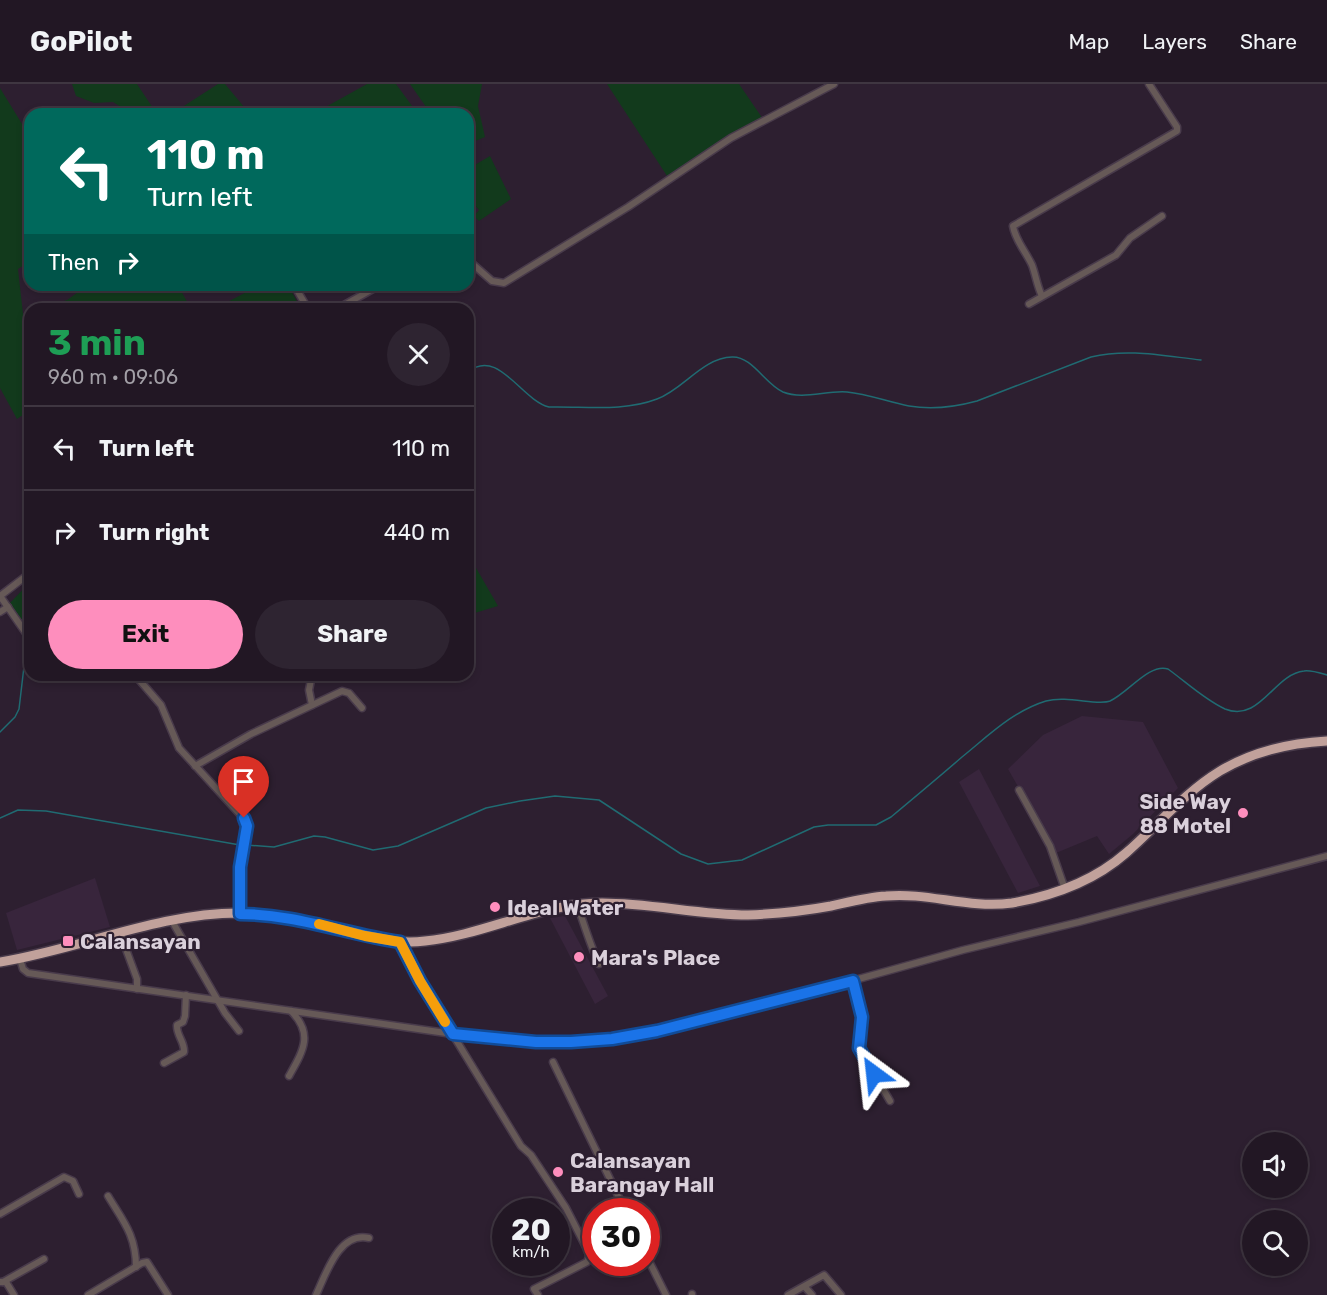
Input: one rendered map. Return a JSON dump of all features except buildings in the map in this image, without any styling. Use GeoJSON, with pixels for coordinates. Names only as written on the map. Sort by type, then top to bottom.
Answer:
{"type":"FeatureCollection","features":[{"type":"Feature","properties":{"kind":"highway"},"geometry":{"type":"LineString","coordinates":[[0,962],[172,921],[209,915],[262,914],[285,917],[380,940],[400,942],[448,937],[544,910],[577,904],[622,903],[746,915],[804,911],[886,896],[926,898],[962,904],[1002,904],[1065,889],[1097,873],[1116,861],[1175,806],[1218,772],[1253,756],[1278,748],[1327,741]]}},
{"type":"Feature","properties":{"kind":"street"},"geometry":{"type":"LineString","coordinates":[[474,265],[492,281],[498,284],[504,283],[643,197],[731,138],[834,84]]}},
{"type":"Feature","properties":{"kind":"street"},"geometry":{"type":"LineString","coordinates":[[1042,297],[1031,264],[1013,226],[1177,131],[1177,127],[1149,84]]}},
{"type":"Feature","properties":{"kind":"street"},"geometry":{"type":"LineString","coordinates":[[1029,304],[1116,255],[1130,238],[1162,216]]}},
{"type":"Feature","properties":{"kind":"street"},"geometry":{"type":"LineString","coordinates":[[348,303],[369,291]]}},
{"type":"Feature","properties":{"kind":"street"},"geometry":{"type":"LineString","coordinates":[[24,578],[0,596],[24,630]]}},
{"type":"Feature","properties":{"kind":"street"},"geometry":{"type":"LineString","coordinates":[[0,612],[8,607]]}},
{"type":"Feature","properties":{"kind":"street"},"geometry":{"type":"LineString","coordinates":[[140,681],[161,705],[179,748],[247,822],[240,867],[240,914]]}},
{"type":"Feature","properties":{"kind":"street"},"geometry":{"type":"LineString","coordinates":[[311,681],[309,690],[312,705]]}},
{"type":"Feature","properties":{"kind":"street"},"geometry":{"type":"LineString","coordinates":[[195,766],[251,734],[342,691],[346,691],[362,708]]}},
{"type":"Feature","properties":{"kind":"street"},"geometry":{"type":"LineString","coordinates":[[1019,790],[1050,846],[1065,889]]}},
{"type":"Feature","properties":{"kind":"street"},"geometry":{"type":"LineString","coordinates":[[20,959],[23,969],[28,973],[453,1034],[536,1042],[612,1039],[657,1031],[853,981],[963,950],[1079,922],[1327,856]]}},
{"type":"Feature","properties":{"kind":"street"},"geometry":{"type":"LineString","coordinates":[[577,904],[599,964]]}},
{"type":"Feature","properties":{"kind":"street"},"geometry":{"type":"LineString","coordinates":[[172,921],[225,1013],[239,1030]]}},
{"type":"Feature","properties":{"kind":"street"},"geometry":{"type":"LineString","coordinates":[[120,933],[137,979],[137,989]]}},
{"type":"Feature","properties":{"kind":"street"},"geometry":{"type":"LineString","coordinates":[[400,942],[420,981],[521,1146],[531,1155],[566,1208],[588,1251],[587,1262],[534,1289],[538,1295]]}},
{"type":"Feature","properties":{"kind":"street"},"geometry":{"type":"LineString","coordinates":[[853,981],[862,1017],[859,1048],[890,1101]]}},
{"type":"Feature","properties":{"kind":"street"},"geometry":{"type":"LineString","coordinates":[[164,1063],[184,1052],[176,1030],[177,1025],[183,1022],[185,1016],[186,995]]}},
{"type":"Feature","properties":{"kind":"street"},"geometry":{"type":"LineString","coordinates":[[289,1076],[304,1043],[304,1030],[300,1020],[290,1010]]}},
{"type":"Feature","properties":{"kind":"street"},"geometry":{"type":"LineString","coordinates":[[553,1062],[619,1198]]}},
{"type":"Feature","properties":{"kind":"street"},"geometry":{"type":"LineString","coordinates":[[0,1214],[64,1176],[73,1181],[79,1194]]}},
{"type":"Feature","properties":{"kind":"street"},"geometry":{"type":"LineString","coordinates":[[108,1196],[132,1236],[135,1244],[136,1267]]}},
{"type":"Feature","properties":{"kind":"street"},"geometry":{"type":"LineString","coordinates":[[316,1295],[330,1265],[343,1245],[356,1237],[369,1238]]}},
{"type":"Feature","properties":{"kind":"street"},"geometry":{"type":"LineString","coordinates":[[1,1282],[44,1259]]}},
{"type":"Feature","properties":{"kind":"street"},"geometry":{"type":"LineString","coordinates":[[88,1295],[147,1262],[168,1295]]}},
{"type":"Feature","properties":{"kind":"street"},"geometry":{"type":"LineString","coordinates":[[788,1295],[824,1275],[842,1295]]}},
{"type":"Feature","properties":{"kind":"street"},"geometry":{"type":"LineString","coordinates":[[657,1276],[666,1295]]}},
{"type":"Feature","properties":{"kind":"street"},"geometry":{"type":"LineString","coordinates":[[1,1282],[6,1282],[14,1295]]}},
{"type":"Feature","properties":{"kind":"street"},"geometry":{"type":"LineString","coordinates":[[805,1287],[812,1295]]}},
{"type":"Feature","properties":{"kind":"shaded area"},"geometry":{"type":"Polygon","coordinates":[[[1082,716],[1143,722],[1178,788],[1133,834],[1109,854],[1097,836],[1056,853],[1008,769],[1043,735],[1082,716]]]}},
{"type":"Feature","properties":{"kind":"shaded area"},"geometry":{"type":"Polygon","coordinates":[[[979,769],[1040,886],[1018,893],[959,782],[979,769]]]}},
{"type":"Feature","properties":{"kind":"shaded area"},"geometry":{"type":"Polygon","coordinates":[[[95,878],[110,927],[17,950],[6,913],[95,878]]]}},
{"type":"Feature","properties":{"kind":"shaded area","name":"Mara's Place"},"geometry":{"type":"Polygon","coordinates":[[[565,916],[608,996],[595,1004],[550,918],[565,916]]]}},
{"type":"Feature","properties":{"kind":"green space"},"geometry":{"type":"Polygon","coordinates":[[[72,84],[137,84],[153,108],[122,108],[113,102],[94,103],[76,96],[72,84]]]}},
{"type":"Feature","properties":{"kind":"green space"},"geometry":{"type":"Polygon","coordinates":[[[218,84],[225,84],[245,108],[181,108],[218,84]]]}},
{"type":"Feature","properties":{"kind":"green space"},"geometry":{"type":"Polygon","coordinates":[[[367,84],[396,84],[414,108],[324,108],[367,84]]]}},
{"type":"Feature","properties":{"kind":"green space"},"geometry":{"type":"Polygon","coordinates":[[[410,84],[482,84],[478,106],[485,137],[474,142],[474,108],[427,108],[410,84]]]}},
{"type":"Feature","properties":{"kind":"green space"},"geometry":{"type":"Polygon","coordinates":[[[607,84],[739,84],[763,119],[671,182],[607,84]]]}},
{"type":"Feature","properties":{"kind":"green space"},"geometry":{"type":"Polygon","coordinates":[[[0,88],[24,127],[24,265],[18,269],[24,314],[24,414],[17,419],[0,388],[0,88]]]}},
{"type":"Feature","properties":{"kind":"green space"},"geometry":{"type":"Polygon","coordinates":[[[490,156],[511,199],[479,221],[474,216],[479,210],[474,204],[474,165],[490,156]]]}},
{"type":"Feature","properties":{"kind":"green space"},"geometry":{"type":"Polygon","coordinates":[[[80,291],[181,291],[188,303],[58,303],[67,300],[80,291]]]}},
{"type":"Feature","properties":{"kind":"green space"},"geometry":{"type":"Polygon","coordinates":[[[248,291],[291,291],[298,303],[226,303],[248,291]]]}},
{"type":"Feature","properties":{"kind":"green space"},"geometry":{"type":"Polygon","coordinates":[[[474,564],[498,606],[474,613],[474,564]]]}},
{"type":"Feature","properties":{"kind":"green space"},"geometry":{"type":"Polygon","coordinates":[[[24,588],[24,623],[10,603],[24,588]]]}},
{"type":"Feature","properties":{"kind":"waterway"},"geometry":{"type":"LineString","coordinates":[[474,369],[489,366],[499,370],[529,395],[549,407],[604,408],[631,406],[657,399],[702,368],[721,359],[732,357],[746,361],[783,392],[799,395],[847,392],[909,406],[935,408],[977,401],[1091,357],[1105,354],[1146,354],[1201,360]]}},
{"type":"Feature","properties":{"kind":"waterway"},"geometry":{"type":"LineString","coordinates":[[0,732],[15,717],[19,709],[24,666]]}},
{"type":"Feature","properties":{"kind":"waterway"},"geometry":{"type":"LineString","coordinates":[[245,845],[274,847],[314,836],[373,850],[398,846],[486,808],[555,796],[599,800],[681,854],[708,864],[742,860],[814,827],[876,825],[891,817],[1001,725],[1034,705],[1046,701],[1054,699],[1110,701],[1146,674],[1161,668],[1168,669],[1218,705],[1237,712],[1257,704],[1293,674],[1307,671],[1327,675]]}},
{"type":"Feature","properties":{"kind":"waterway"},"geometry":{"type":"LineString","coordinates":[[0,818],[18,810],[46,811],[240,845]]}},
{"type":"Feature","properties":{"kind":"slow traffic"},"geometry":{"type":"LineString","coordinates":[[319,924],[380,940],[400,942],[445,1022]]}},
{"type":"Feature","properties":{"kind":"place","name":"Side Way 88 Motel"},"geometry":{"type":"Point","coordinates":[1243,813]}},
{"type":"Feature","properties":{"kind":"place","name":"Ideal Water"},"geometry":{"type":"Point","coordinates":[495,907]}},
{"type":"Feature","properties":{"kind":"place","name":"Calansayan"},"geometry":{"type":"Point","coordinates":[68,941]}},
{"type":"Feature","properties":{"kind":"place","name":"Mara's Place"},"geometry":{"type":"Point","coordinates":[579,957]}},
{"type":"Feature","properties":{"kind":"place","name":"Calansayan Barangay Hall"},"geometry":{"type":"Point","coordinates":[558,1172]}},
{"type":"Feature","properties":{"kind":"route"},"geometry":{"type":"LineString","coordinates":[[244,818],[247,826],[240,867],[240,914],[285,917],[380,940],[400,942],[420,981],[453,1034],[536,1042],[612,1039],[657,1031],[853,981],[862,1017],[859,1048],[874,1074]]}}]}
